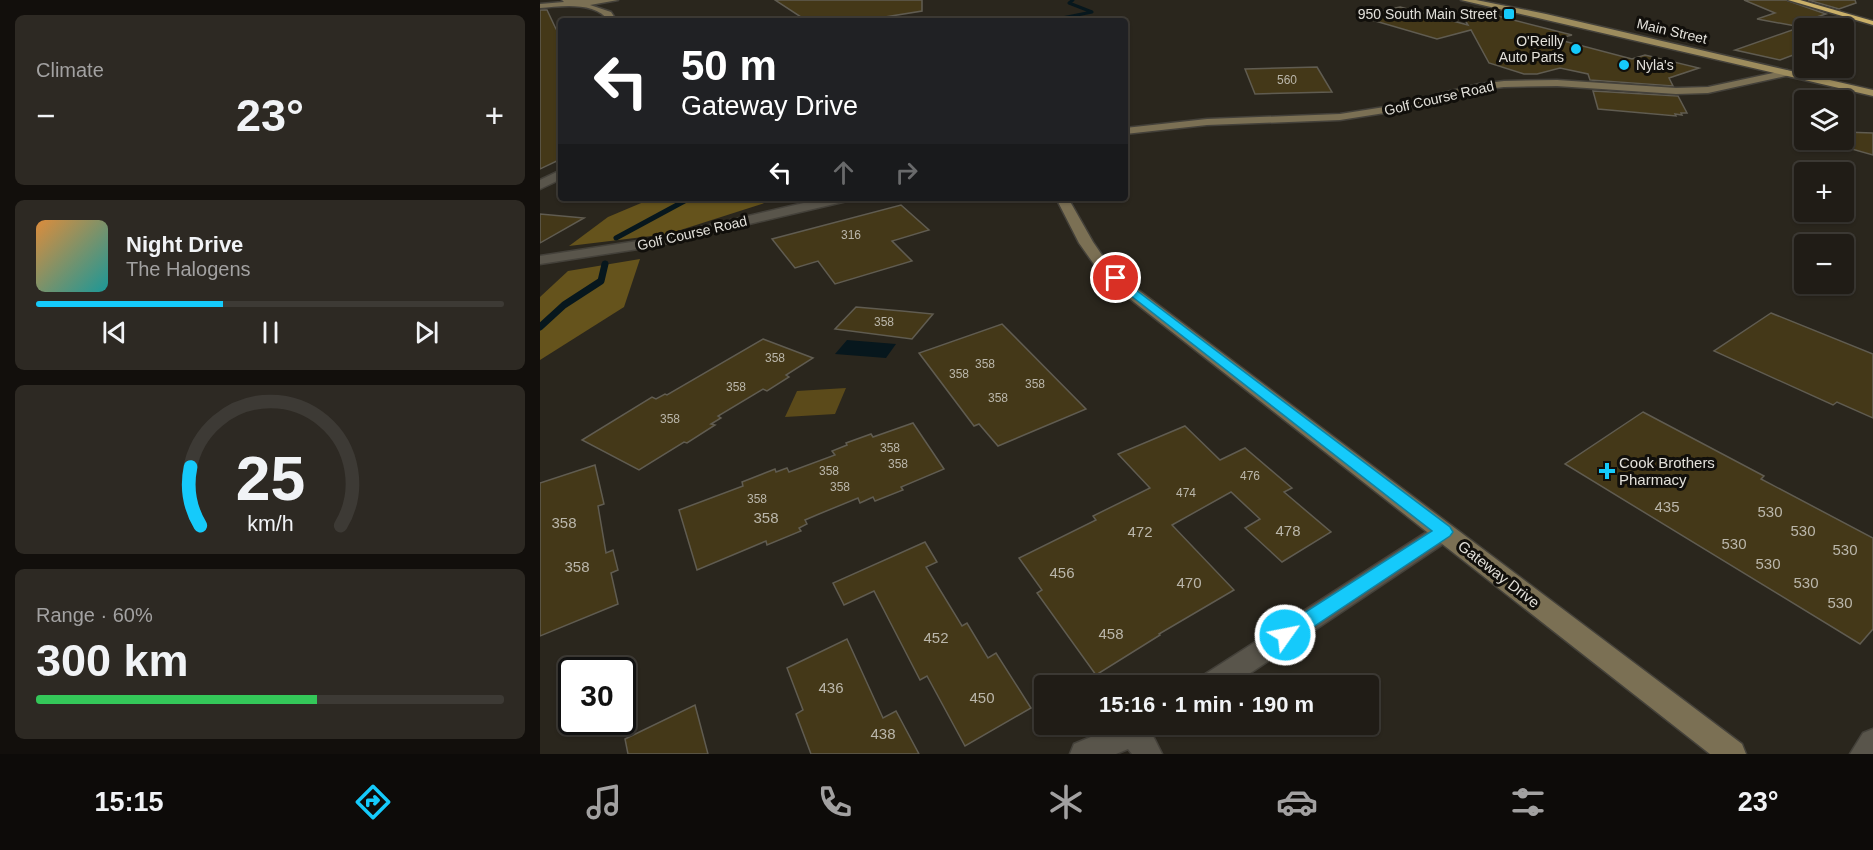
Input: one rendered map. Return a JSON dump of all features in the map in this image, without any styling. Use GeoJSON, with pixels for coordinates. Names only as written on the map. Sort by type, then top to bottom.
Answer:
{"type":"FeatureCollection","features":[{"type":"Feature","properties":{"kind":"highway"},"geometry":{"type":"LineString","coordinates":[[1792,0],[1873,23]]}},
{"type":"Feature","properties":{"kind":"highway"},"geometry":{"type":"LineString","coordinates":[[1810,6],[1823,14],[1873,31]]}},
{"type":"Feature","properties":{"kind":"main road","name":"Main Street"},"geometry":{"type":"LineString","coordinates":[[1465,0],[1546,16],[1873,93]]}},
{"type":"Feature","properties":{"kind":"street"},"geometry":{"type":"LineString","coordinates":[[540,4],[554,0]]}},
{"type":"Feature","properties":{"kind":"street"},"geometry":{"type":"LineString","coordinates":[[540,4],[573,2],[614,0],[610,18],[573,2]]}},
{"type":"Feature","properties":{"kind":"street","name":"Golf Course Road"},"geometry":{"type":"LineString","coordinates":[[1128,131],[1207,122],[1340,117],[1392,109],[1479,87],[1504,84],[1557,83],[1644,90],[1697,91],[1724,88],[1787,73]]}},
{"type":"Feature","properties":{"kind":"street"},"geometry":{"type":"LineString","coordinates":[[540,184],[558,175]]}},
{"type":"Feature","properties":{"kind":"street","name":"Golf Course Road"},"geometry":{"type":"LineString","coordinates":[[540,260],[651,243],[829,201]]}},
{"type":"Feature","properties":{"kind":"street","name":"Gateway Drive"},"geometry":{"type":"LineString","coordinates":[[1064,201],[1086,243],[1101,264],[1131,292],[1732,754]]}},
{"type":"Feature","properties":{"kind":"street"},"geometry":{"type":"LineString","coordinates":[[1225,675],[1444,532]]}},
{"type":"Feature","properties":{"kind":"street"},"geometry":{"type":"LineString","coordinates":[[1084,754],[1143,737]]}},
{"type":"Feature","properties":{"kind":"street"},"geometry":{"type":"LineString","coordinates":[[1864,754],[1873,742]]}},
{"type":"Feature","properties":{"kind":"shaded area"},"geometry":{"type":"Polygon","coordinates":[[[646,201],[771,201],[668,234],[569,246],[608,217],[646,201]]]}},
{"type":"Feature","properties":{"kind":"shaded area"},"geometry":{"type":"Polygon","coordinates":[[[640,259],[624,307],[540,360],[540,297],[568,271],[640,259]]]}},
{"type":"Feature","properties":{"kind":"shaded area"},"geometry":{"type":"Polygon","coordinates":[[[847,340],[896,344],[886,358],[835,354],[847,340]]]}},
{"type":"Feature","properties":{"kind":"shaded area"},"geometry":{"type":"Polygon","coordinates":[[[846,388],[835,414],[785,417],[797,391],[846,388]]]}},
{"type":"Feature","properties":{"kind":"building"},"geometry":{"type":"Polygon","coordinates":[[[775,0],[922,0],[922,11],[879,18],[802,18],[775,0]]]}},
{"type":"Feature","properties":{"kind":"building"},"geometry":{"type":"Polygon","coordinates":[[[1744,0],[1786,0],[1826,14],[1813,18],[1794,18],[1794,26],[1757,19],[1775,13],[1744,0]]]}},
{"type":"Feature","properties":{"kind":"building"},"geometry":{"type":"Polygon","coordinates":[[[1808,0],[1855,0],[1856,3],[1839,9],[1808,0]]]}},
{"type":"Feature","properties":{"kind":"building"},"geometry":{"type":"Polygon","coordinates":[[[1400,7],[1468,25],[1465,20],[1490,14],[1572,35],[1556,39],[1632,59],[1645,55],[1699,68],[1669,78],[1673,86],[1590,80],[1588,74],[1560,68],[1537,74],[1524,74],[1489,63],[1471,30],[1437,39],[1358,16],[1400,7]]]}},
{"type":"Feature","properties":{"kind":"building"},"geometry":{"type":"Polygon","coordinates":[[[540,10],[547,10],[556,29],[558,29],[558,160],[540,169],[540,10]]]}},
{"type":"Feature","properties":{"kind":"building"},"geometry":{"type":"Polygon","coordinates":[[[1794,29],[1794,55],[1780,60],[1735,50],[1794,29]]]}},
{"type":"Feature","properties":{"kind":"building"},"geometry":{"type":"Polygon","coordinates":[[[1317,67],[1332,92],[1255,94],[1245,69],[1317,67]]]}},
{"type":"Feature","properties":{"kind":"building"},"geometry":{"type":"Polygon","coordinates":[[[1593,91],[1678,96],[1687,113],[1675,114],[1676,116],[1598,109],[1593,91]]]}},
{"type":"Feature","properties":{"kind":"building"},"geometry":{"type":"Polygon","coordinates":[[[1854,132],[1873,133],[1873,155],[1854,150],[1854,132]]]}},
{"type":"Feature","properties":{"kind":"building"},"geometry":{"type":"Polygon","coordinates":[[[901,205],[929,230],[892,241],[912,261],[835,284],[818,261],[795,268],[772,239],[901,205]]]}},
{"type":"Feature","properties":{"kind":"building"},"geometry":{"type":"Polygon","coordinates":[[[540,214],[584,218],[540,243],[540,214]]]}},
{"type":"Feature","properties":{"kind":"building"},"geometry":{"type":"Polygon","coordinates":[[[856,307],[933,314],[912,339],[835,329],[856,307]]]}},
{"type":"Feature","properties":{"kind":"building"},"geometry":{"type":"Polygon","coordinates":[[[1771,313],[1873,354],[1873,418],[1837,402],[1833,405],[1714,351],[1771,313]]]}},
{"type":"Feature","properties":{"kind":"building"},"geometry":{"type":"Polygon","coordinates":[[[1002,324],[1086,409],[998,446],[979,424],[974,426],[919,353],[1002,324]]]}},
{"type":"Feature","properties":{"kind":"building"},"geometry":{"type":"Polygon","coordinates":[[[763,339],[813,358],[786,375],[789,377],[767,391],[763,389],[718,416],[721,418],[711,424],[715,425],[639,470],[582,440],[652,397],[656,399],[667,395],[763,339]]]}},
{"type":"Feature","properties":{"kind":"building"},"geometry":{"type":"Polygon","coordinates":[[[1643,412],[1764,476],[1761,479],[1873,538],[1873,629],[1860,644],[1565,464],[1643,412]]]}},
{"type":"Feature","properties":{"kind":"building"},"geometry":{"type":"Polygon","coordinates":[[[913,423],[944,469],[901,487],[903,490],[875,501],[873,497],[860,503],[858,498],[805,520],[807,524],[799,528],[801,531],[767,545],[766,541],[697,570],[679,510],[743,486],[742,482],[775,469],[776,472],[787,468],[789,472],[835,455],[832,451],[847,445],[846,443],[871,434],[873,437],[913,423]]]}},
{"type":"Feature","properties":{"kind":"building"},"geometry":{"type":"Polygon","coordinates":[[[1185,426],[1220,460],[1245,448],[1292,488],[1284,492],[1331,532],[1282,562],[1245,528],[1260,519],[1231,492],[1172,525],[1234,590],[1159,634],[1096,675],[1037,593],[1042,590],[1019,558],[1096,520],[1093,516],[1150,488],[1118,454],[1185,426]]]}},
{"type":"Feature","properties":{"kind":"building"},"geometry":{"type":"Polygon","coordinates":[[[595,465],[604,504],[598,506],[606,553],[613,550],[618,570],[611,573],[618,604],[540,636],[540,483],[595,465]]]}},
{"type":"Feature","properties":{"kind":"building"},"geometry":{"type":"Polygon","coordinates":[[[925,542],[937,562],[926,567],[962,626],[967,623],[988,658],[996,653],[1031,708],[965,746],[927,676],[920,680],[874,591],[844,605],[833,583],[925,542]]]}},
{"type":"Feature","properties":{"kind":"building"},"geometry":{"type":"Polygon","coordinates":[[[847,639],[883,718],[896,711],[919,754],[811,754],[796,714],[803,710],[787,668],[847,639]]]}},
{"type":"Feature","properties":{"kind":"building"},"geometry":{"type":"Polygon","coordinates":[[[695,705],[708,754],[628,754],[625,739],[695,705]]]}},
{"type":"Feature","properties":{"kind":"waterway"},"geometry":{"type":"LineString","coordinates":[[1062,18],[1092,12],[1069,3],[1073,0]]}},
{"type":"Feature","properties":{"kind":"waterway"},"geometry":{"type":"LineString","coordinates":[[616,238],[684,201]]}},
{"type":"Feature","properties":{"kind":"waterway"},"geometry":{"type":"LineString","coordinates":[[540,327],[564,305],[601,281],[605,264]]}},
{"type":"Feature","properties":{"kind":"place","name":"950 South Main Street"},"geometry":{"type":"Point","coordinates":[1509,14]}},
{"type":"Feature","properties":{"kind":"place","name":"O'Reilly Auto Parts"},"geometry":{"type":"Point","coordinates":[1576,49]}},
{"type":"Feature","properties":{"kind":"place","name":"Nyla's"},"geometry":{"type":"Point","coordinates":[1624,65]}},
{"type":"Feature","properties":{"kind":"place","name":"Cook Brothers Pharmacy"},"geometry":{"type":"Point","coordinates":[1607,471]}},
{"type":"Feature","properties":{"kind":"route"},"geometry":{"type":"LineString","coordinates":[[1116,278],[1131,292],[1444,532],[1285,635]]}}]}
